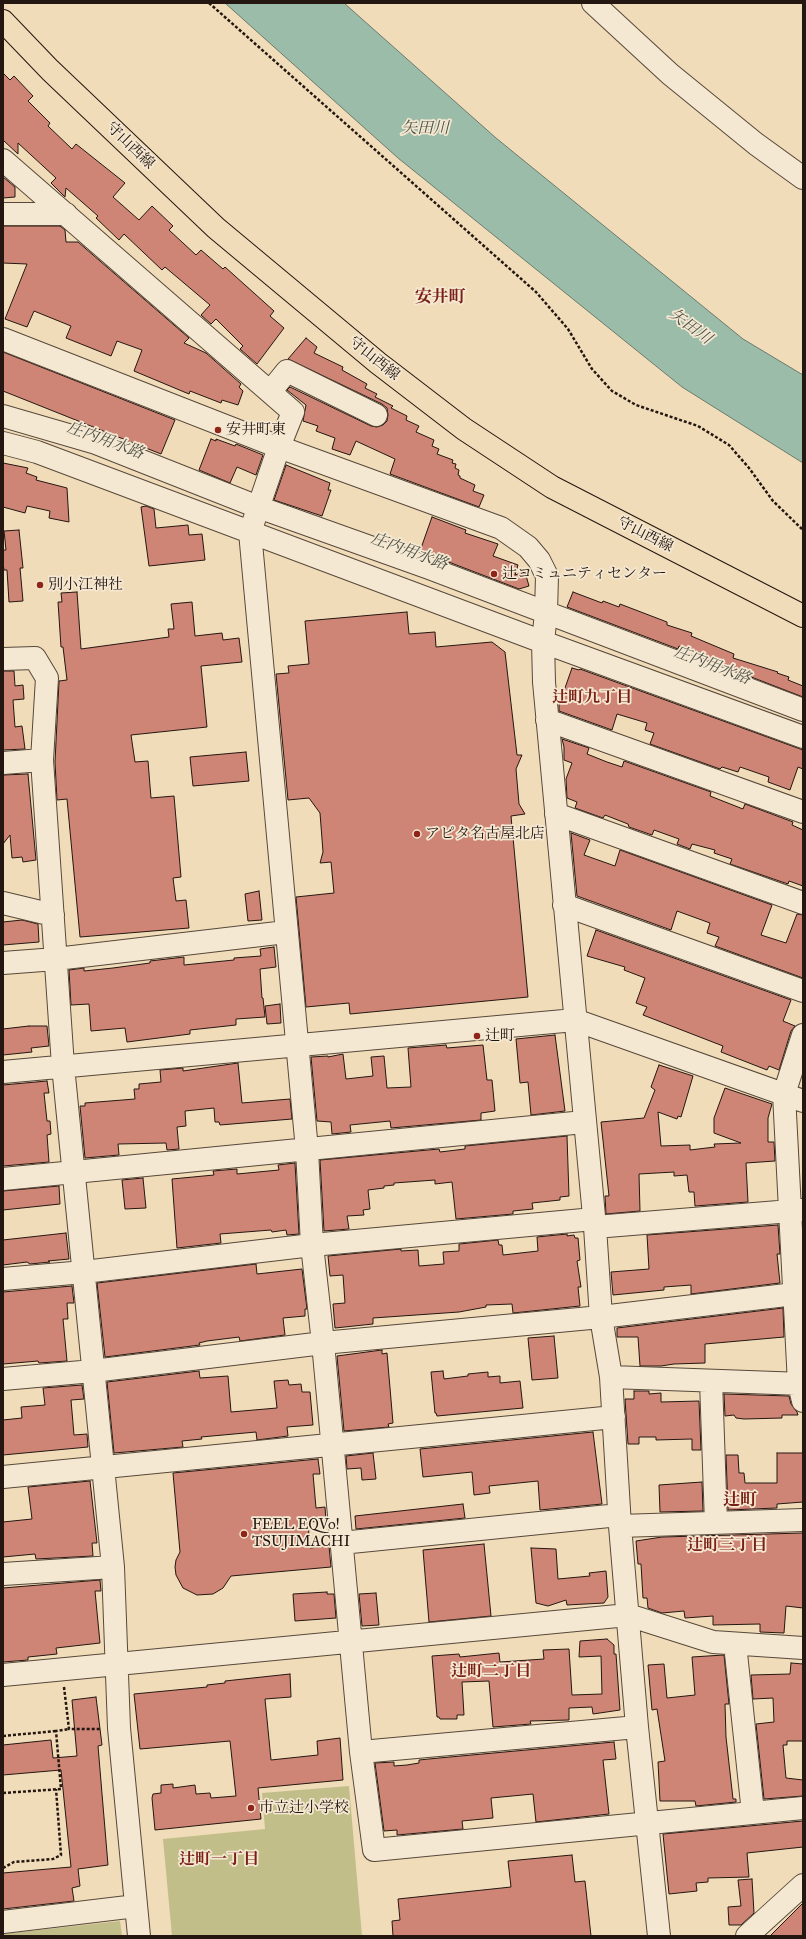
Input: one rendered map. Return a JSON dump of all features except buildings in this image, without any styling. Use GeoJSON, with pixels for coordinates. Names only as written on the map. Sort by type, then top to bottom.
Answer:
{"type":"FeatureCollection","features":[{"type":"Feature","properties":{"kind":"main road","name":"守山西線"},"geometry":{"type":"LineString","coordinates":[[3,21],[50,70],[216,228],[378,363],[464,429],[552,487],[803,616]]}},
{"type":"Feature","properties":{"kind":"street"},"geometry":{"type":"LineString","coordinates":[[593,3],[670,74],[756,144],[797,171]]}},
{"type":"Feature","properties":{"kind":"street"},"geometry":{"type":"LineString","coordinates":[[3,160],[293,412],[278,447],[250,532],[296,1045],[307,1150],[312,1245],[323,1343],[361,1752],[374,1850],[803,1808]]}},
{"type":"Feature","properties":{"kind":"street"},"geometry":{"type":"LineString","coordinates":[[3,214],[66,214]]}},
{"type":"Feature","properties":{"kind":"street"},"geometry":{"type":"LineString","coordinates":[[3,339],[278,447],[501,528],[528,547],[539,560],[546,576],[546,613],[543,642],[547,720],[594,1223],[601,1316],[611,1377],[619,1520],[637,1727],[659,1936]]}},
{"type":"Feature","properties":{"kind":"street"},"geometry":{"type":"LineString","coordinates":[[270,392],[287,371],[376,415]]}},
{"type":"Feature","properties":{"kind":"street"},"geometry":{"type":"LineString","coordinates":[[3,416],[96,443],[258,507],[429,568],[803,710]]}},
{"type":"Feature","properties":{"kind":"street"},"geometry":{"type":"LineString","coordinates":[[3,443],[37,452],[543,642],[803,737]]}},
{"type":"Feature","properties":{"kind":"street"},"geometry":{"type":"LineString","coordinates":[[3,659],[35,658],[46,678],[42,760],[63,1066],[113,1567],[118,1663],[118,1728],[139,1936]]}},
{"type":"Feature","properties":{"kind":"street"},"geometry":{"type":"LineString","coordinates":[[714,704],[724,680]]}},
{"type":"Feature","properties":{"kind":"street"},"geometry":{"type":"LineString","coordinates":[[547,720],[803,812]]}},
{"type":"Feature","properties":{"kind":"street"},"geometry":{"type":"LineString","coordinates":[[3,763],[42,760]]}},
{"type":"Feature","properties":{"kind":"street"},"geometry":{"type":"LineString","coordinates":[[556,814],[803,903]]}},
{"type":"Feature","properties":{"kind":"street"},"geometry":{"type":"LineString","coordinates":[[3,903],[53,915]]}},
{"type":"Feature","properties":{"kind":"street"},"geometry":{"type":"LineString","coordinates":[[564,905],[803,990]]}},
{"type":"Feature","properties":{"kind":"street"},"geometry":{"type":"LineString","coordinates":[[3,963],[56,959],[286,932]]}},
{"type":"Feature","properties":{"kind":"street"},"geometry":{"type":"LineString","coordinates":[[3,1072],[575,1020],[793,1097]]}},
{"type":"Feature","properties":{"kind":"street"},"geometry":{"type":"LineString","coordinates":[[611,1377],[711,1381],[802,1390],[793,1097],[803,1036]]}},
{"type":"Feature","properties":{"kind":"street"},"geometry":{"type":"LineString","coordinates":[[3,1179],[584,1122]]}},
{"type":"Feature","properties":{"kind":"street"},"geometry":{"type":"LineString","coordinates":[[3,1279],[84,1272],[312,1245],[594,1223],[797,1211]]}},
{"type":"Feature","properties":{"kind":"street"},"geometry":{"type":"LineString","coordinates":[[3,1379],[93,1371],[323,1343],[601,1316],[798,1293]]}},
{"type":"Feature","properties":{"kind":"street"},"geometry":{"type":"LineString","coordinates":[[711,1381],[716,1523]]}},
{"type":"Feature","properties":{"kind":"street"},"geometry":{"type":"LineString","coordinates":[[3,1476],[614,1417]]}},
{"type":"Feature","properties":{"kind":"street"},"geometry":{"type":"LineString","coordinates":[[341,1543],[619,1520],[716,1523],[803,1520]]}},
{"type":"Feature","properties":{"kind":"street"},"geometry":{"type":"LineString","coordinates":[[3,1574],[113,1567]]}},
{"type":"Feature","properties":{"kind":"street"},"geometry":{"type":"LineString","coordinates":[[3,1675],[628,1615],[713,1642],[803,1648]]}},
{"type":"Feature","properties":{"kind":"street"},"geometry":{"type":"LineString","coordinates":[[734,1644],[753,1812]]}},
{"type":"Feature","properties":{"kind":"street"},"geometry":{"type":"LineString","coordinates":[[361,1752],[637,1727]]}},
{"type":"Feature","properties":{"kind":"street"},"geometry":{"type":"LineString","coordinates":[[747,1936],[803,1885]]}},
{"type":"Feature","properties":{"kind":"street"},"geometry":{"type":"LineString","coordinates":[[3,1922],[136,1906]]}},
{"type":"Feature","properties":{"kind":"path"},"geometry":{"type":"LineString","coordinates":[[209,3],[536,292],[568,329],[592,369],[612,391],[636,405],[698,426],[728,445],[749,468],[773,501],[803,530]]}},
{"type":"Feature","properties":{"kind":"path"},"geometry":{"type":"LineString","coordinates":[[62,1669],[69,1729]]}},
{"type":"Feature","properties":{"kind":"path"},"geometry":{"type":"LineString","coordinates":[[3,1736],[69,1729],[118,1728]]}},
{"type":"Feature","properties":{"kind":"path"},"geometry":{"type":"LineString","coordinates":[[3,1793],[61,1789],[56,1731]]}},
{"type":"Feature","properties":{"kind":"path"},"geometry":{"type":"LineString","coordinates":[[3,1868],[14,1862],[53,1859],[61,1855],[56,1789]]}},
{"type":"Feature","properties":{"kind":"shaded area"},"geometry":{"type":"Polygon","coordinates":[[[349,1786],[362,1936],[172,1936],[163,1839],[265,1829],[262,1793],[349,1786]]]}},
{"type":"Feature","properties":{"kind":"shaded area"},"geometry":{"type":"Polygon","coordinates":[[[120,1921],[122,1936],[3,1936],[3,1934],[120,1921]]]}},
{"type":"Feature","properties":{"kind":"water","name":"矢田川"},"geometry":{"type":"Polygon","coordinates":[[[225,3],[344,3],[496,138],[743,339],[803,375],[803,463],[682,387],[398,158],[225,3]]]}},
{"type":"Feature","properties":{"kind":"place","name":"安井町東"},"geometry":{"type":"Point","coordinates":[218,430]}},
{"type":"Feature","properties":{"kind":"place","name":"辻コミュニティセンター"},"geometry":{"type":"Point","coordinates":[494,574]}},
{"type":"Feature","properties":{"kind":"place","name":"別小江神社"},"geometry":{"type":"Point","coordinates":[40,585]}},
{"type":"Feature","properties":{"kind":"place","name":"アピタ名古屋北店"},"geometry":{"type":"Point","coordinates":[417,834]}},
{"type":"Feature","properties":{"kind":"place","name":"辻町"},"geometry":{"type":"Point","coordinates":[477,1036]}},
{"type":"Feature","properties":{"kind":"place","name":"FEEL EQVo! TSUJIMACHI"},"geometry":{"type":"Point","coordinates":[244,1534]}},
{"type":"Feature","properties":{"kind":"place","name":"市立辻小学校"},"geometry":{"type":"Point","coordinates":[251,1808]}},
{"type":"Feature","properties":{"kind":"district","name":"安井町"},"geometry":{"type":"Point","coordinates":[440,298]}},
{"type":"Feature","properties":{"kind":"district","name":"辻町九丁目"},"geometry":{"type":"Point","coordinates":[592,698]}},
{"type":"Feature","properties":{"kind":"district","name":"辻町"},"geometry":{"type":"Point","coordinates":[740,1501]}},
{"type":"Feature","properties":{"kind":"district","name":"辻町三丁目"},"geometry":{"type":"Point","coordinates":[727,1546]}},
{"type":"Feature","properties":{"kind":"district","name":"辻町二丁目"},"geometry":{"type":"Point","coordinates":[491,1672]}},
{"type":"Feature","properties":{"kind":"district","name":"辻町一丁目"},"geometry":{"type":"Point","coordinates":[219,1860]}},
{"type":"Feature","properties":{"kind":"water label","name":"庄内用水路"},"geometry":{"type":"Point","coordinates":[105,441]}},
{"type":"Feature","properties":{"kind":"water label","name":"庄内用水路"},"geometry":{"type":"Point","coordinates":[409,552]}},
{"type":"Feature","properties":{"kind":"water label","name":"庄内用水路"},"geometry":{"type":"Point","coordinates":[712,666]}}]}
